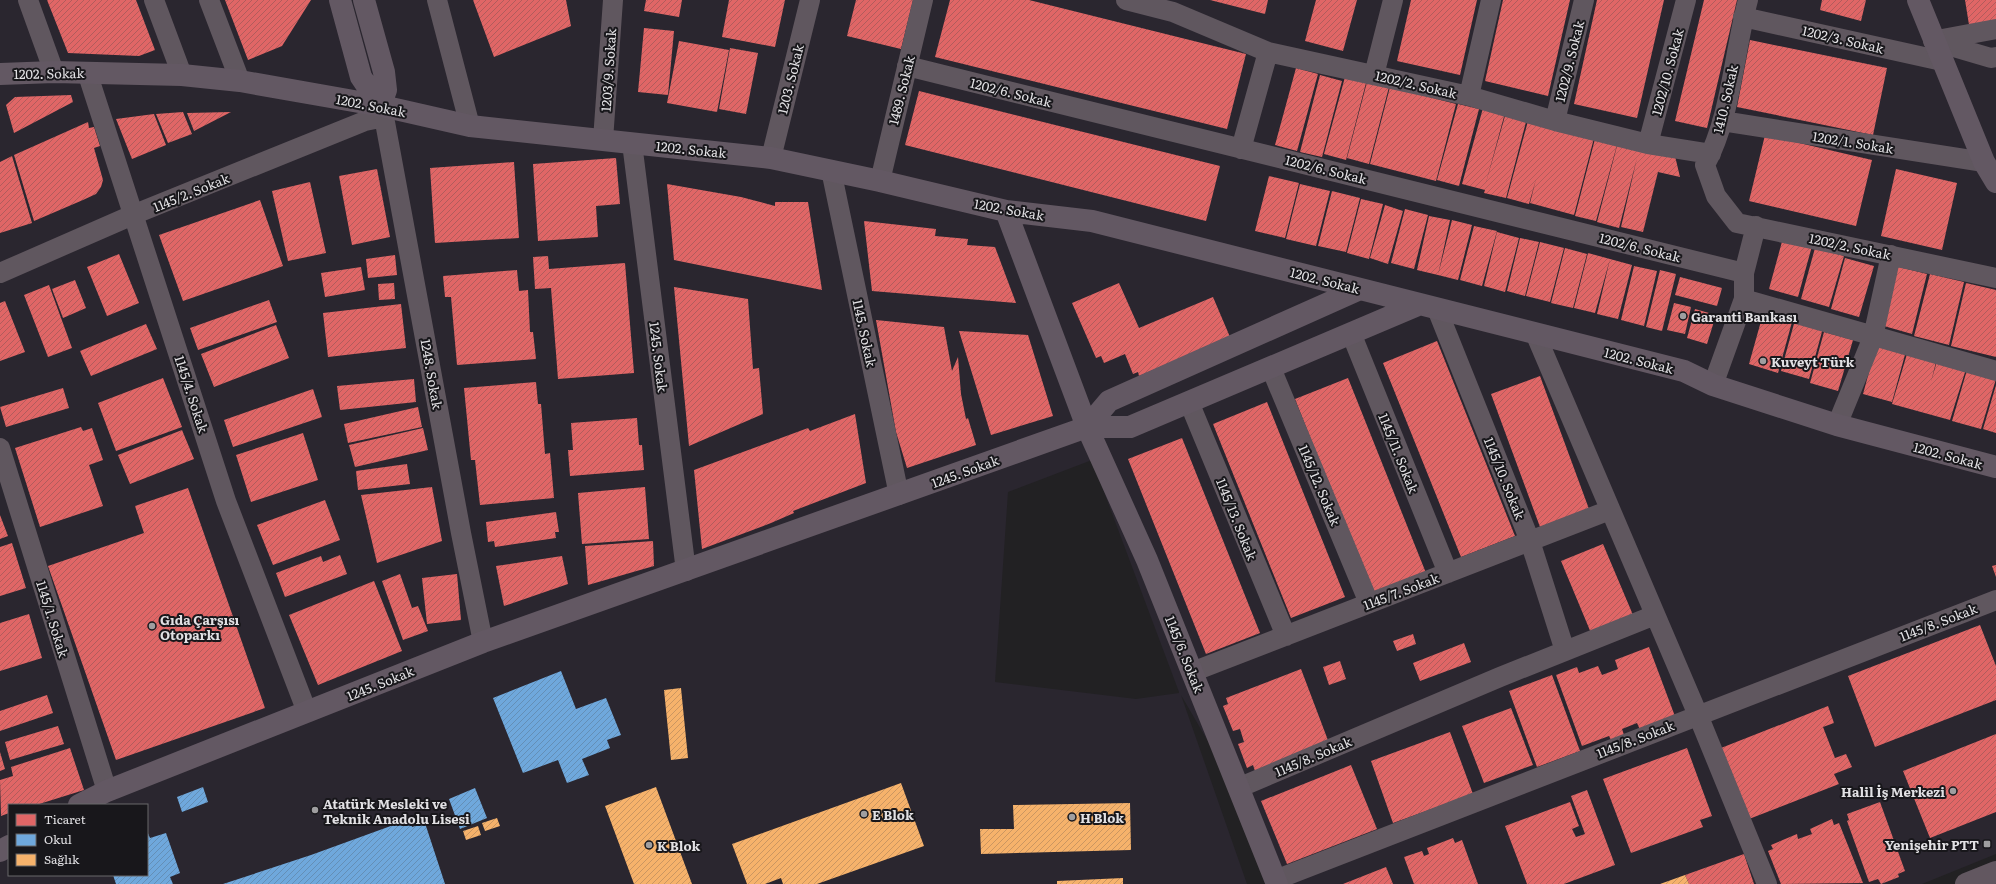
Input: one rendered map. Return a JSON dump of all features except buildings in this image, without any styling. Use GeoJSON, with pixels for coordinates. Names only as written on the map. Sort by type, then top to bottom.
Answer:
{"type":"FeatureCollection","features":[{"type":"Feature","properties":{"kind":"main road"},"geometry":{"type":"LineString","coordinates":[[1966,884],[1996,872]]}},
{"type":"Feature","properties":{"kind":"street"},"geometry":{"type":"LineString","coordinates":[[28,0],[54,72]]}},
{"type":"Feature","properties":{"kind":"street"},"geometry":{"type":"LineString","coordinates":[[154,0],[182,75]]}},
{"type":"Feature","properties":{"kind":"street"},"geometry":{"type":"LineString","coordinates":[[209,0],[240,80]]}},
{"type":"Feature","properties":{"kind":"street"},"geometry":{"type":"LineString","coordinates":[[340,0],[361,77],[383,108]]}},
{"type":"Feature","properties":{"kind":"street"},"geometry":{"type":"LineString","coordinates":[[364,0],[384,72],[386,90],[383,108]]}},
{"type":"Feature","properties":{"kind":"street"},"geometry":{"type":"LineString","coordinates":[[437,0],[470,126]]}},
{"type":"Feature","properties":{"kind":"street","name":"1203/9. Sokak"},"geometry":{"type":"LineString","coordinates":[[603,140],[613,0]]}},
{"type":"Feature","properties":{"kind":"street","name":"1203. Sokak"},"geometry":{"type":"LineString","coordinates":[[771,158],[810,0]]}},
{"type":"Feature","properties":{"kind":"street","name":"1489. Sokak"},"geometry":{"type":"LineString","coordinates":[[880,181],[923,0]]}},
{"type":"Feature","properties":{"kind":"street","name":"1202/2. Sokak"},"geometry":{"type":"LineString","coordinates":[[1126,0],[1175,6],[1268,52],[1469,96],[1555,121],[1648,144],[1711,154]]}},
{"type":"Feature","properties":{"kind":"street"},"geometry":{"type":"LineString","coordinates":[[1374,75],[1393,0]]}},
{"type":"Feature","properties":{"kind":"street"},"geometry":{"type":"LineString","coordinates":[[1469,96],[1491,0]]}},
{"type":"Feature","properties":{"kind":"street","name":"1202/9. Sokak"},"geometry":{"type":"LineString","coordinates":[[1555,121],[1584,0]]}},
{"type":"Feature","properties":{"kind":"street","name":"1202/10. Sokak"},"geometry":{"type":"LineString","coordinates":[[1648,144],[1686,0]]}},
{"type":"Feature","properties":{"kind":"street"},"geometry":{"type":"LineString","coordinates":[[1918,0],[1933,41],[1984,162],[1996,182]]}},
{"type":"Feature","properties":{"kind":"street","name":"1202/3. Sokak"},"geometry":{"type":"LineString","coordinates":[[1745,8],[1942,61]]}},
{"type":"Feature","properties":{"kind":"street","name":"1410. Sokak"},"geometry":{"type":"LineString","coordinates":[[1716,196],[1704,165],[1711,154],[1722,121],[1745,8]]}},
{"type":"Feature","properties":{"kind":"street"},"geometry":{"type":"LineString","coordinates":[[1933,41],[1996,29]]}},
{"type":"Feature","properties":{"kind":"street"},"geometry":{"type":"LineString","coordinates":[[1933,41],[1991,58],[1996,57]]}},
{"type":"Feature","properties":{"kind":"street"},"geometry":{"type":"LineString","coordinates":[[1241,148],[1268,52]]}},
{"type":"Feature","properties":{"kind":"street","name":"1202/6. Sokak"},"geometry":{"type":"LineString","coordinates":[[907,66],[1744,273]]}},
{"type":"Feature","properties":{"kind":"street","name":"1202. Sokak"},"geometry":{"type":"LineString","coordinates":[[0,73],[87,72],[182,75],[240,80],[470,126],[771,158],[880,181],[1006,211],[1092,221],[1684,371],[1712,385],[1837,425],[1996,467]]}},
{"type":"Feature","properties":{"kind":"street","name":"1145/4. Sokak"},"geometry":{"type":"LineString","coordinates":[[87,72],[135,214],[226,501],[307,712]]}},
{"type":"Feature","properties":{"kind":"street","name":"1145/2. Sokak"},"geometry":{"type":"LineString","coordinates":[[0,273],[135,214],[365,121],[383,108]]}},
{"type":"Feature","properties":{"kind":"street","name":"1248. Sokak"},"geometry":{"type":"LineString","coordinates":[[383,108],[459,525],[482,642]]}},
{"type":"Feature","properties":{"kind":"street","name":"1202/1. Sokak"},"geometry":{"type":"LineString","coordinates":[[1722,121],[1984,162]]}},
{"type":"Feature","properties":{"kind":"street","name":"1245. Sokak"},"geometry":{"type":"LineString","coordinates":[[632,143],[686,571]]}},
{"type":"Feature","properties":{"kind":"street","name":"1145. Sokak"},"geometry":{"type":"LineString","coordinates":[[831,170],[899,495]]}},
{"type":"Feature","properties":{"kind":"street","name":"1202/2. Sokak"},"geometry":{"type":"LineString","coordinates":[[1716,196],[1737,223],[1891,254],[1996,278]]}},
{"type":"Feature","properties":{"kind":"street","name":"1145/6. Sokak"},"geometry":{"type":"LineString","coordinates":[[1006,211],[1086,427],[1147,560],[1276,882]]}},
{"type":"Feature","properties":{"kind":"street"},"geometry":{"type":"LineString","coordinates":[[1712,385],[1744,299],[1744,273],[1756,226]]}},
{"type":"Feature","properties":{"kind":"street"},"geometry":{"type":"LineString","coordinates":[[1837,425],[1873,337],[1891,254]]}},
{"type":"Feature","properties":{"kind":"street"},"geometry":{"type":"LineString","coordinates":[[1086,427],[1109,401],[1360,289]]}},
{"type":"Feature","properties":{"kind":"street"},"geometry":{"type":"LineString","coordinates":[[1744,299],[1996,371]]}},
{"type":"Feature","properties":{"kind":"street"},"geometry":{"type":"LineString","coordinates":[[1086,427],[1130,427],[1351,333],[1428,306]]}},
{"type":"Feature","properties":{"kind":"street","name":"1145/10. Sokak"},"geometry":{"type":"LineString","coordinates":[[1428,306],[1530,541],[1565,651]]}},
{"type":"Feature","properties":{"kind":"street","name":"1145/11. Sokak"},"geometry":{"type":"LineString","coordinates":[[1351,333],[1448,573]]}},
{"type":"Feature","properties":{"kind":"street"},"geometry":{"type":"LineString","coordinates":[[1535,333],[1698,715],[1768,884]]}},
{"type":"Feature","properties":{"kind":"street","name":"1145/12. Sokak"},"geometry":{"type":"LineString","coordinates":[[1271,368],[1369,603]]}},
{"type":"Feature","properties":{"kind":"street","name":"1145/13. Sokak"},"geometry":{"type":"LineString","coordinates":[[1189,402],[1286,636]]}},
{"type":"Feature","properties":{"kind":"street","name":"1245. Sokak"},"geometry":{"type":"LineString","coordinates":[[81,804],[107,791],[482,642],[686,571],[1086,427]]}},
{"type":"Feature","properties":{"kind":"street","name":"1145/1. Sokak"},"geometry":{"type":"LineString","coordinates":[[0,448],[107,791]]}},
{"type":"Feature","properties":{"kind":"street","name":"1145/7. Sokak"},"geometry":{"type":"LineString","coordinates":[[1192,672],[1610,510]]}},
{"type":"Feature","properties":{"kind":"street","name":"1145/8. Sokak"},"geometry":{"type":"LineString","coordinates":[[1276,882],[1698,715],[1996,600]]}},
{"type":"Feature","properties":{"kind":"street","name":"1145/8. Sokak"},"geometry":{"type":"LineString","coordinates":[[1238,788],[1500,676],[1655,615]]}},
{"type":"Feature","properties":{"kind":"shaded area"},"geometry":{"type":"Polygon","coordinates":[[[0,0],[1996,0],[1996,854],[1922,884],[1291,884],[1181,695],[1247,884],[0,884],[0,0]],[[1092,460],[1008,492],[995,682],[1136,699],[1179,692],[1092,460]]]}},
{"type":"Feature","properties":{"kind":"place","name":"Garanti Bankası"},"geometry":{"type":"Point","coordinates":[1683,316]}},
{"type":"Feature","properties":{"kind":"place","name":"Kuveyt Türk"},"geometry":{"type":"Point","coordinates":[1763,361]}},
{"type":"Feature","properties":{"kind":"place","name":"Gıda Çarşısı Otoparkı"},"geometry":{"type":"Point","coordinates":[152,626]}},
{"type":"Feature","properties":{"kind":"place","name":"Halil İş Merkezi"},"geometry":{"type":"Point","coordinates":[1953,791]}},
{"type":"Feature","properties":{"kind":"place","name":"Atatürk Mesleki ve Teknik Anadolu Lisesi"},"geometry":{"type":"Point","coordinates":[315,810]}},
{"type":"Feature","properties":{"kind":"place","name":"E Blok"},"geometry":{"type":"Point","coordinates":[864,814]}},
{"type":"Feature","properties":{"kind":"place","name":"H Blok"},"geometry":{"type":"Point","coordinates":[1072,817]}},
{"type":"Feature","properties":{"kind":"place","name":"Yenişehir PTT"},"geometry":{"type":"Point","coordinates":[1987,844]}},
{"type":"Feature","properties":{"kind":"place","name":"K Blok"},"geometry":{"type":"Point","coordinates":[649,845]}}]}
